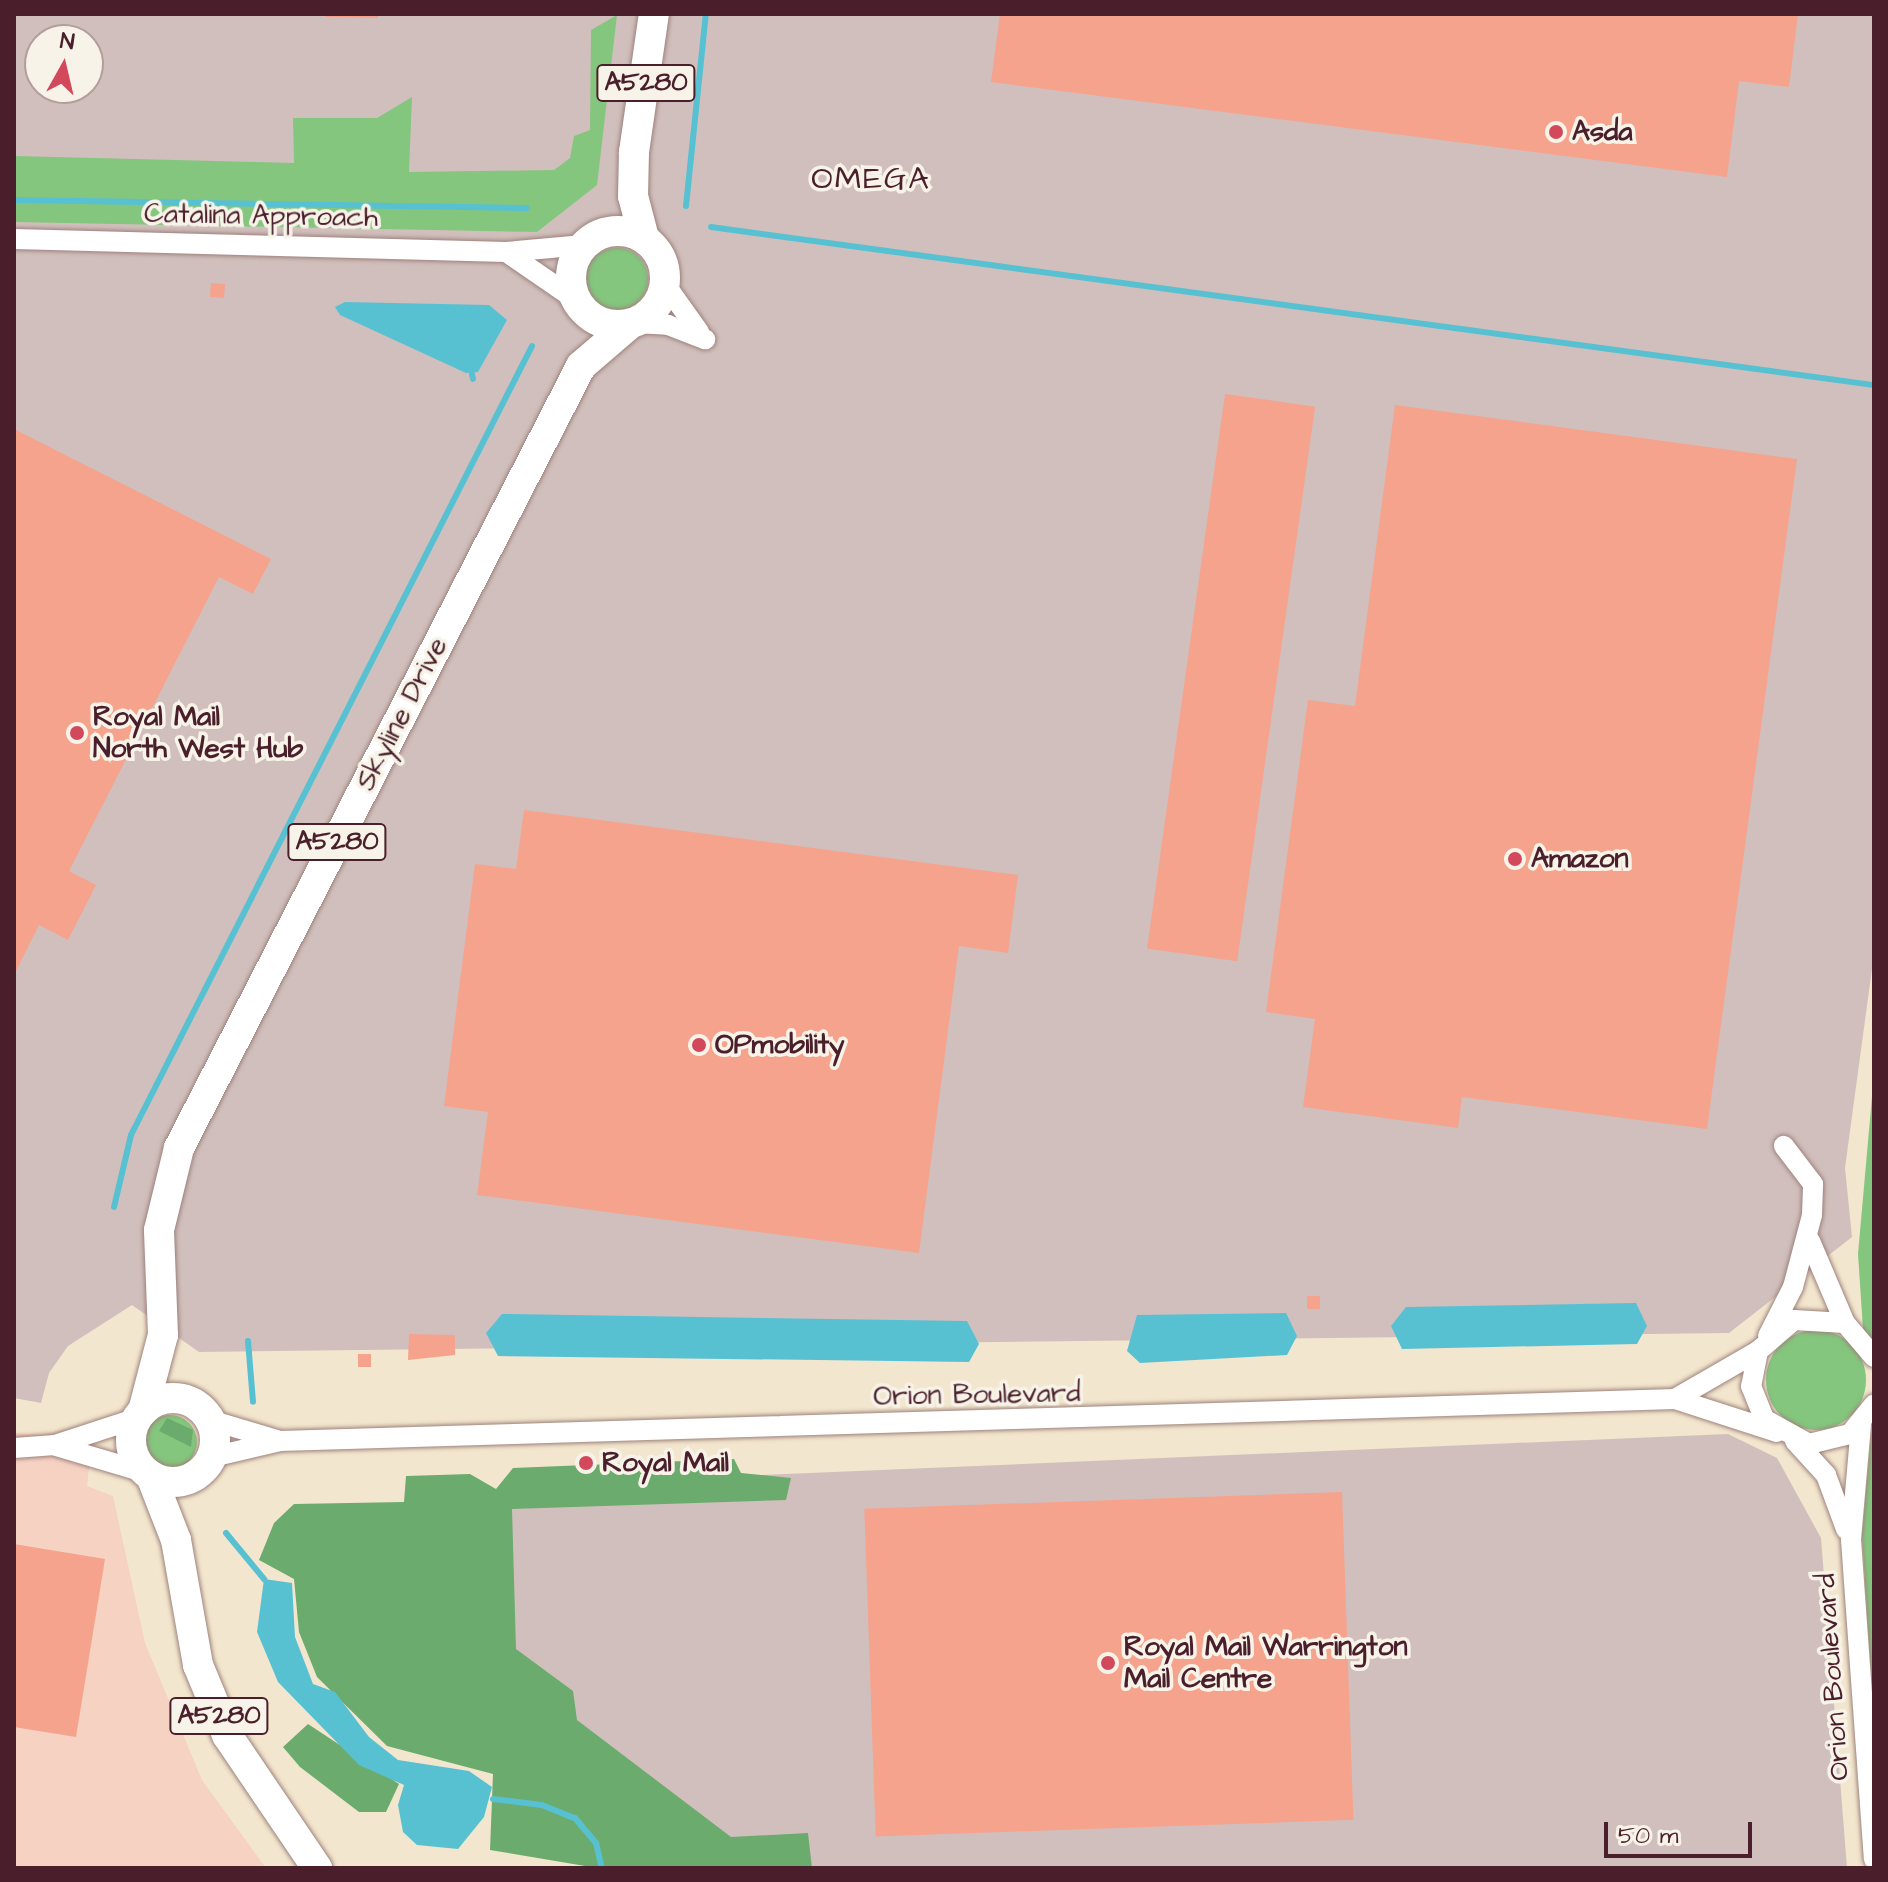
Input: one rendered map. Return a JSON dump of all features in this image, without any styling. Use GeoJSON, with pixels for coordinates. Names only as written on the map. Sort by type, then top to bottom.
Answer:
{"type":"FeatureCollection","features":[{"type":"Feature","properties":{"kind":"main road","name":"A5280"},"geometry":{"type":"LineString","coordinates":[[632,323],[656,306],[665,284],[661,259],[644,238],[633,196],[634,152],[654,14]]}},
{"type":"Feature","properties":{"kind":"main road","name":"A5280"},"geometry":{"type":"LineString","coordinates":[[578,303],[572,269],[590,241],[634,152]]}},
{"type":"Feature","properties":{"kind":"main road"},"geometry":{"type":"LineString","coordinates":[[590,241],[621,231],[644,238]]}},
{"type":"Feature","properties":{"kind":"main road"},"geometry":{"type":"LineString","coordinates":[[578,303],[605,324],[632,323]]}},
{"type":"Feature","properties":{"kind":"main road","name":"Skyline Drive"},"geometry":{"type":"LineString","coordinates":[[578,303],[581,366]]}},
{"type":"Feature","properties":{"kind":"main road","name":"Skyline Drive"},"geometry":{"type":"LineString","coordinates":[[140,1414],[163,1335],[159,1230],[179,1148],[581,366],[632,323]]}},
{"type":"Feature","properties":{"kind":"main road","name":"Skyline Drive"},"geometry":{"type":"LineString","coordinates":[[163,1335],[202,1412]]}},
{"type":"Feature","properties":{"kind":"main road"},"geometry":{"type":"LineString","coordinates":[[140,1414],[167,1398],[202,1412]]}},
{"type":"Feature","properties":{"kind":"main road","name":"A5280"},"geometry":{"type":"LineString","coordinates":[[176,1540],[204,1466],[202,1412]]}},
{"type":"Feature","properties":{"kind":"main road","name":"A5280"},"geometry":{"type":"LineString","coordinates":[[140,1414],[131,1446],[148,1474],[176,1540],[198,1665],[227,1735],[317,1868]]}},
{"type":"Feature","properties":{"kind":"main road"},"geometry":{"type":"LineString","coordinates":[[148,1474],[174,1483],[204,1466]]}},
{"type":"Feature","properties":{"kind":"street","name":"Catalina Approach"},"geometry":{"type":"LineString","coordinates":[[14,239],[506,252],[590,241]]}},
{"type":"Feature","properties":{"kind":"street"},"geometry":{"type":"LineString","coordinates":[[506,252],[578,303]]}},
{"type":"Feature","properties":{"kind":"street"},"geometry":{"type":"LineString","coordinates":[[632,323],[705,339],[665,284]]}},
{"type":"Feature","properties":{"kind":"street"},"geometry":{"type":"LineString","coordinates":[[1784,1146],[1813,1184],[1810,1241],[1762,1345],[1755,1403],[1786,1436],[1837,1440],[1861,1425],[1874,1404]]}},
{"type":"Feature","properties":{"kind":"street"},"geometry":{"type":"LineString","coordinates":[[1810,1241],[1845,1323],[1874,1357]]}},
{"type":"Feature","properties":{"kind":"street","name":"Orion Boulevard"},"geometry":{"type":"LineString","coordinates":[[1675,1399],[1811,1316],[1845,1323]]}},
{"type":"Feature","properties":{"kind":"street","name":"Orion Boulevard"},"geometry":{"type":"LineString","coordinates":[[204,1466],[280,1441],[1675,1399],[1786,1436],[1826,1475],[1851,1540]]}},
{"type":"Feature","properties":{"kind":"street","name":"Orion Boulevard"},"geometry":{"type":"LineString","coordinates":[[202,1412],[280,1441]]}},
{"type":"Feature","properties":{"kind":"street"},"geometry":{"type":"LineString","coordinates":[[14,1448],[55,1445],[140,1414]]}},
{"type":"Feature","properties":{"kind":"street","name":"Orion Boulevard"},"geometry":{"type":"LineString","coordinates":[[1861,1425],[1851,1540],[1874,1859]]}},
{"type":"Feature","properties":{"kind":"street"},"geometry":{"type":"LineString","coordinates":[[55,1445],[148,1474]]}},
{"type":"Feature","properties":{"kind":"shaded area"},"geometry":{"type":"Polygon","coordinates":[[[14,14],[1874,14],[1874,954],[1845,1168],[1852,1237],[1729,1333],[199,1352],[132,1305],[68,1346],[49,1373],[41,1403],[14,1398],[14,14]]]}},
{"type":"Feature","properties":{"kind":"shaded area"},"geometry":{"type":"Polygon","coordinates":[[[94,1423],[87,1486],[113,1496],[145,1643],[202,1780],[266,1868],[14,1868],[14,1433],[40,1435],[94,1423]]]}},
{"type":"Feature","properties":{"kind":"shaded area"},"geometry":{"type":"Polygon","coordinates":[[[1728,1434],[1777,1458],[1821,1538],[1847,1868],[711,1868],[493,1683],[485,1494],[527,1485],[1728,1434]]]}},
{"type":"Feature","properties":{"kind":"green space"},"geometry":{"type":"Polygon","coordinates":[[[617,15],[597,185],[537,232],[14,222],[14,156],[294,163],[293,118],[377,118],[412,97],[409,172],[554,170],[570,158],[574,136],[590,130],[591,30],[617,15]]]}},
{"type":"Feature","properties":{"kind":"green space"},"geometry":{"type":"Polygon","coordinates":[[[617,248],[629,250],[639,257],[646,267],[646,291],[639,301],[629,308],[617,310],[605,308],[595,301],[588,291],[586,279],[588,267],[595,257],[605,250],[617,248]]]}},
{"type":"Feature","properties":{"kind":"green space"},"geometry":{"type":"Polygon","coordinates":[[[1874,1074],[1874,1352],[1863,1329],[1858,1254],[1874,1074]]]}},
{"type":"Feature","properties":{"kind":"green space"},"geometry":{"type":"Polygon","coordinates":[[[1816,1330],[1835,1334],[1851,1345],[1862,1361],[1866,1380],[1862,1399],[1851,1415],[1835,1426],[1816,1430],[1797,1426],[1781,1415],[1770,1399],[1766,1380],[1770,1361],[1781,1345],[1797,1334],[1816,1330]]]}},
{"type":"Feature","properties":{"kind":"green space"},"geometry":{"type":"Polygon","coordinates":[[[1874,1404],[1874,1723],[1862,1535],[1874,1404]]]}},
{"type":"Feature","properties":{"kind":"green space"},"geometry":{"type":"Polygon","coordinates":[[[170,1415],[189,1423],[197,1442],[189,1461],[170,1469],[151,1461],[143,1442],[151,1423],[170,1415]]]}},
{"type":"Feature","properties":{"kind":"green space"},"geometry":{"type":"Polygon","coordinates":[[[167,1418],[193,1430],[191,1447],[159,1431],[167,1418]]]}},
{"type":"Feature","properties":{"kind":"green space"},"geometry":{"type":"Polygon","coordinates":[[[734,1459],[741,1473],[791,1478],[786,1500],[512,1509],[516,1649],[573,1691],[577,1720],[731,1837],[808,1833],[812,1868],[597,1868],[490,1850],[493,1774],[387,1746],[317,1677],[299,1632],[294,1579],[259,1560],[274,1523],[294,1504],[404,1502],[406,1476],[470,1474],[496,1489],[513,1468],[734,1459]]]}},
{"type":"Feature","properties":{"kind":"green space"},"geometry":{"type":"Polygon","coordinates":[[[308,1724],[399,1784],[386,1812],[359,1812],[300,1767],[283,1747],[308,1724]]]}},
{"type":"Feature","properties":{"kind":"water"},"geometry":{"type":"Polygon","coordinates":[[[345,302],[489,305],[507,320],[478,372],[466,373],[340,315],[335,307],[345,302]]]}},
{"type":"Feature","properties":{"kind":"water"},"geometry":{"type":"Polygon","coordinates":[[[1636,1303],[1647,1326],[1637,1344],[1402,1349],[1391,1326],[1406,1307],[1636,1303]]]}},
{"type":"Feature","properties":{"kind":"water"},"geometry":{"type":"Polygon","coordinates":[[[1286,1313],[1297,1336],[1287,1355],[1140,1363],[1127,1351],[1137,1315],[1286,1313]]]}},
{"type":"Feature","properties":{"kind":"water"},"geometry":{"type":"Polygon","coordinates":[[[502,1314],[967,1321],[979,1344],[969,1362],[498,1356],[486,1333],[502,1314]]]}},
{"type":"Feature","properties":{"kind":"water"},"geometry":{"type":"Polygon","coordinates":[[[264,1579],[292,1583],[295,1637],[313,1684],[335,1692],[369,1737],[398,1760],[469,1771],[492,1787],[484,1817],[458,1849],[417,1845],[403,1832],[398,1805],[404,1785],[359,1765],[278,1682],[257,1632],[264,1579]]]}},
{"type":"Feature","properties":{"kind":"building"},"geometry":{"type":"Polygon","coordinates":[[[326,14],[378,14],[378,18],[326,17],[326,14]]]}},
{"type":"Feature","properties":{"kind":"building","name":"Asda"},"geometry":{"type":"Polygon","coordinates":[[[1000,14],[1798,14],[1789,87],[1739,81],[1727,177],[991,82],[1000,14]]]}},
{"type":"Feature","properties":{"kind":"building"},"geometry":{"type":"Polygon","coordinates":[[[211,283],[225,284],[224,298],[210,297],[211,283]]]}},
{"type":"Feature","properties":{"kind":"building"},"geometry":{"type":"Polygon","coordinates":[[[1225,394],[1315,407],[1237,961],[1147,949],[1225,394]]]}},
{"type":"Feature","properties":{"kind":"building","name":"Amazon"},"geometry":{"type":"Polygon","coordinates":[[[1395,405],[1797,459],[1707,1129],[1462,1097],[1458,1128],[1303,1107],[1315,1019],[1266,1012],[1308,700],[1355,706],[1395,405]]]}},
{"type":"Feature","properties":{"kind":"building","name":"Royal Mail North West Hub"},"geometry":{"type":"Polygon","coordinates":[[[14,429],[271,559],[253,594],[219,577],[69,871],[96,885],[68,940],[39,925],[14,975],[14,429]]]}},
{"type":"Feature","properties":{"kind":"building","name":"OPmobility"},"geometry":{"type":"Polygon","coordinates":[[[524,810],[1018,875],[1008,953],[959,946],[919,1253],[477,1195],[488,1112],[444,1106],[475,864],[516,869],[524,810]]]}},
{"type":"Feature","properties":{"kind":"building"},"geometry":{"type":"Polygon","coordinates":[[[1307,1296],[1320,1296],[1320,1309],[1307,1309],[1307,1296]]]}},
{"type":"Feature","properties":{"kind":"building"},"geometry":{"type":"Polygon","coordinates":[[[409,1334],[455,1335],[455,1355],[408,1360],[409,1334]]]}},
{"type":"Feature","properties":{"kind":"building"},"geometry":{"type":"Polygon","coordinates":[[[358,1354],[371,1354],[371,1367],[358,1367],[358,1354]]]}},
{"type":"Feature","properties":{"kind":"building","name":"Royal Mail Warrington Mail Centre"},"geometry":{"type":"Polygon","coordinates":[[[1342,1492],[1353,1820],[876,1836],[864,1509],[1342,1492]]]}},
{"type":"Feature","properties":{"kind":"building"},"geometry":{"type":"Polygon","coordinates":[[[14,1544],[105,1559],[76,1737],[14,1727],[14,1544]]]}},
{"type":"Feature","properties":{"kind":"waterway"},"geometry":{"type":"LineString","coordinates":[[686,206],[706,14]]}},
{"type":"Feature","properties":{"kind":"waterway"},"geometry":{"type":"LineString","coordinates":[[14,200],[527,208]]}},
{"type":"Feature","properties":{"kind":"waterway"},"geometry":{"type":"LineString","coordinates":[[711,227],[1874,385]]}},
{"type":"Feature","properties":{"kind":"waterway"},"geometry":{"type":"LineString","coordinates":[[114,1207],[131,1135],[532,346]]}},
{"type":"Feature","properties":{"kind":"waterway"},"geometry":{"type":"LineString","coordinates":[[472,374],[473,379]]}},
{"type":"Feature","properties":{"kind":"waterway"},"geometry":{"type":"LineString","coordinates":[[248,1341],[253,1402]]}},
{"type":"Feature","properties":{"kind":"waterway"},"geometry":{"type":"LineString","coordinates":[[226,1533],[264,1579]]}},
{"type":"Feature","properties":{"kind":"waterway"},"geometry":{"type":"LineString","coordinates":[[493,1799],[542,1805],[575,1818],[596,1843],[602,1868]]}},
{"type":"Feature","properties":{"kind":"place","name":"Asda"},"geometry":{"type":"Point","coordinates":[1556,132]}},
{"type":"Feature","properties":{"kind":"place","name":"Royal Mail North West Hub"},"geometry":{"type":"Point","coordinates":[77,733]}},
{"type":"Feature","properties":{"kind":"place","name":"Amazon"},"geometry":{"type":"Point","coordinates":[1515,859]}},
{"type":"Feature","properties":{"kind":"place","name":"OPmobility"},"geometry":{"type":"Point","coordinates":[699,1045]}},
{"type":"Feature","properties":{"kind":"place","name":"Royal Mail"},"geometry":{"type":"Point","coordinates":[586,1463]}},
{"type":"Feature","properties":{"kind":"place","name":"Royal Mail Warrington Mail Centre"},"geometry":{"type":"Point","coordinates":[1108,1663]}},
{"type":"Feature","properties":{"kind":"district","name":"OMEGA"},"geometry":{"type":"Point","coordinates":[871,179]}}]}
